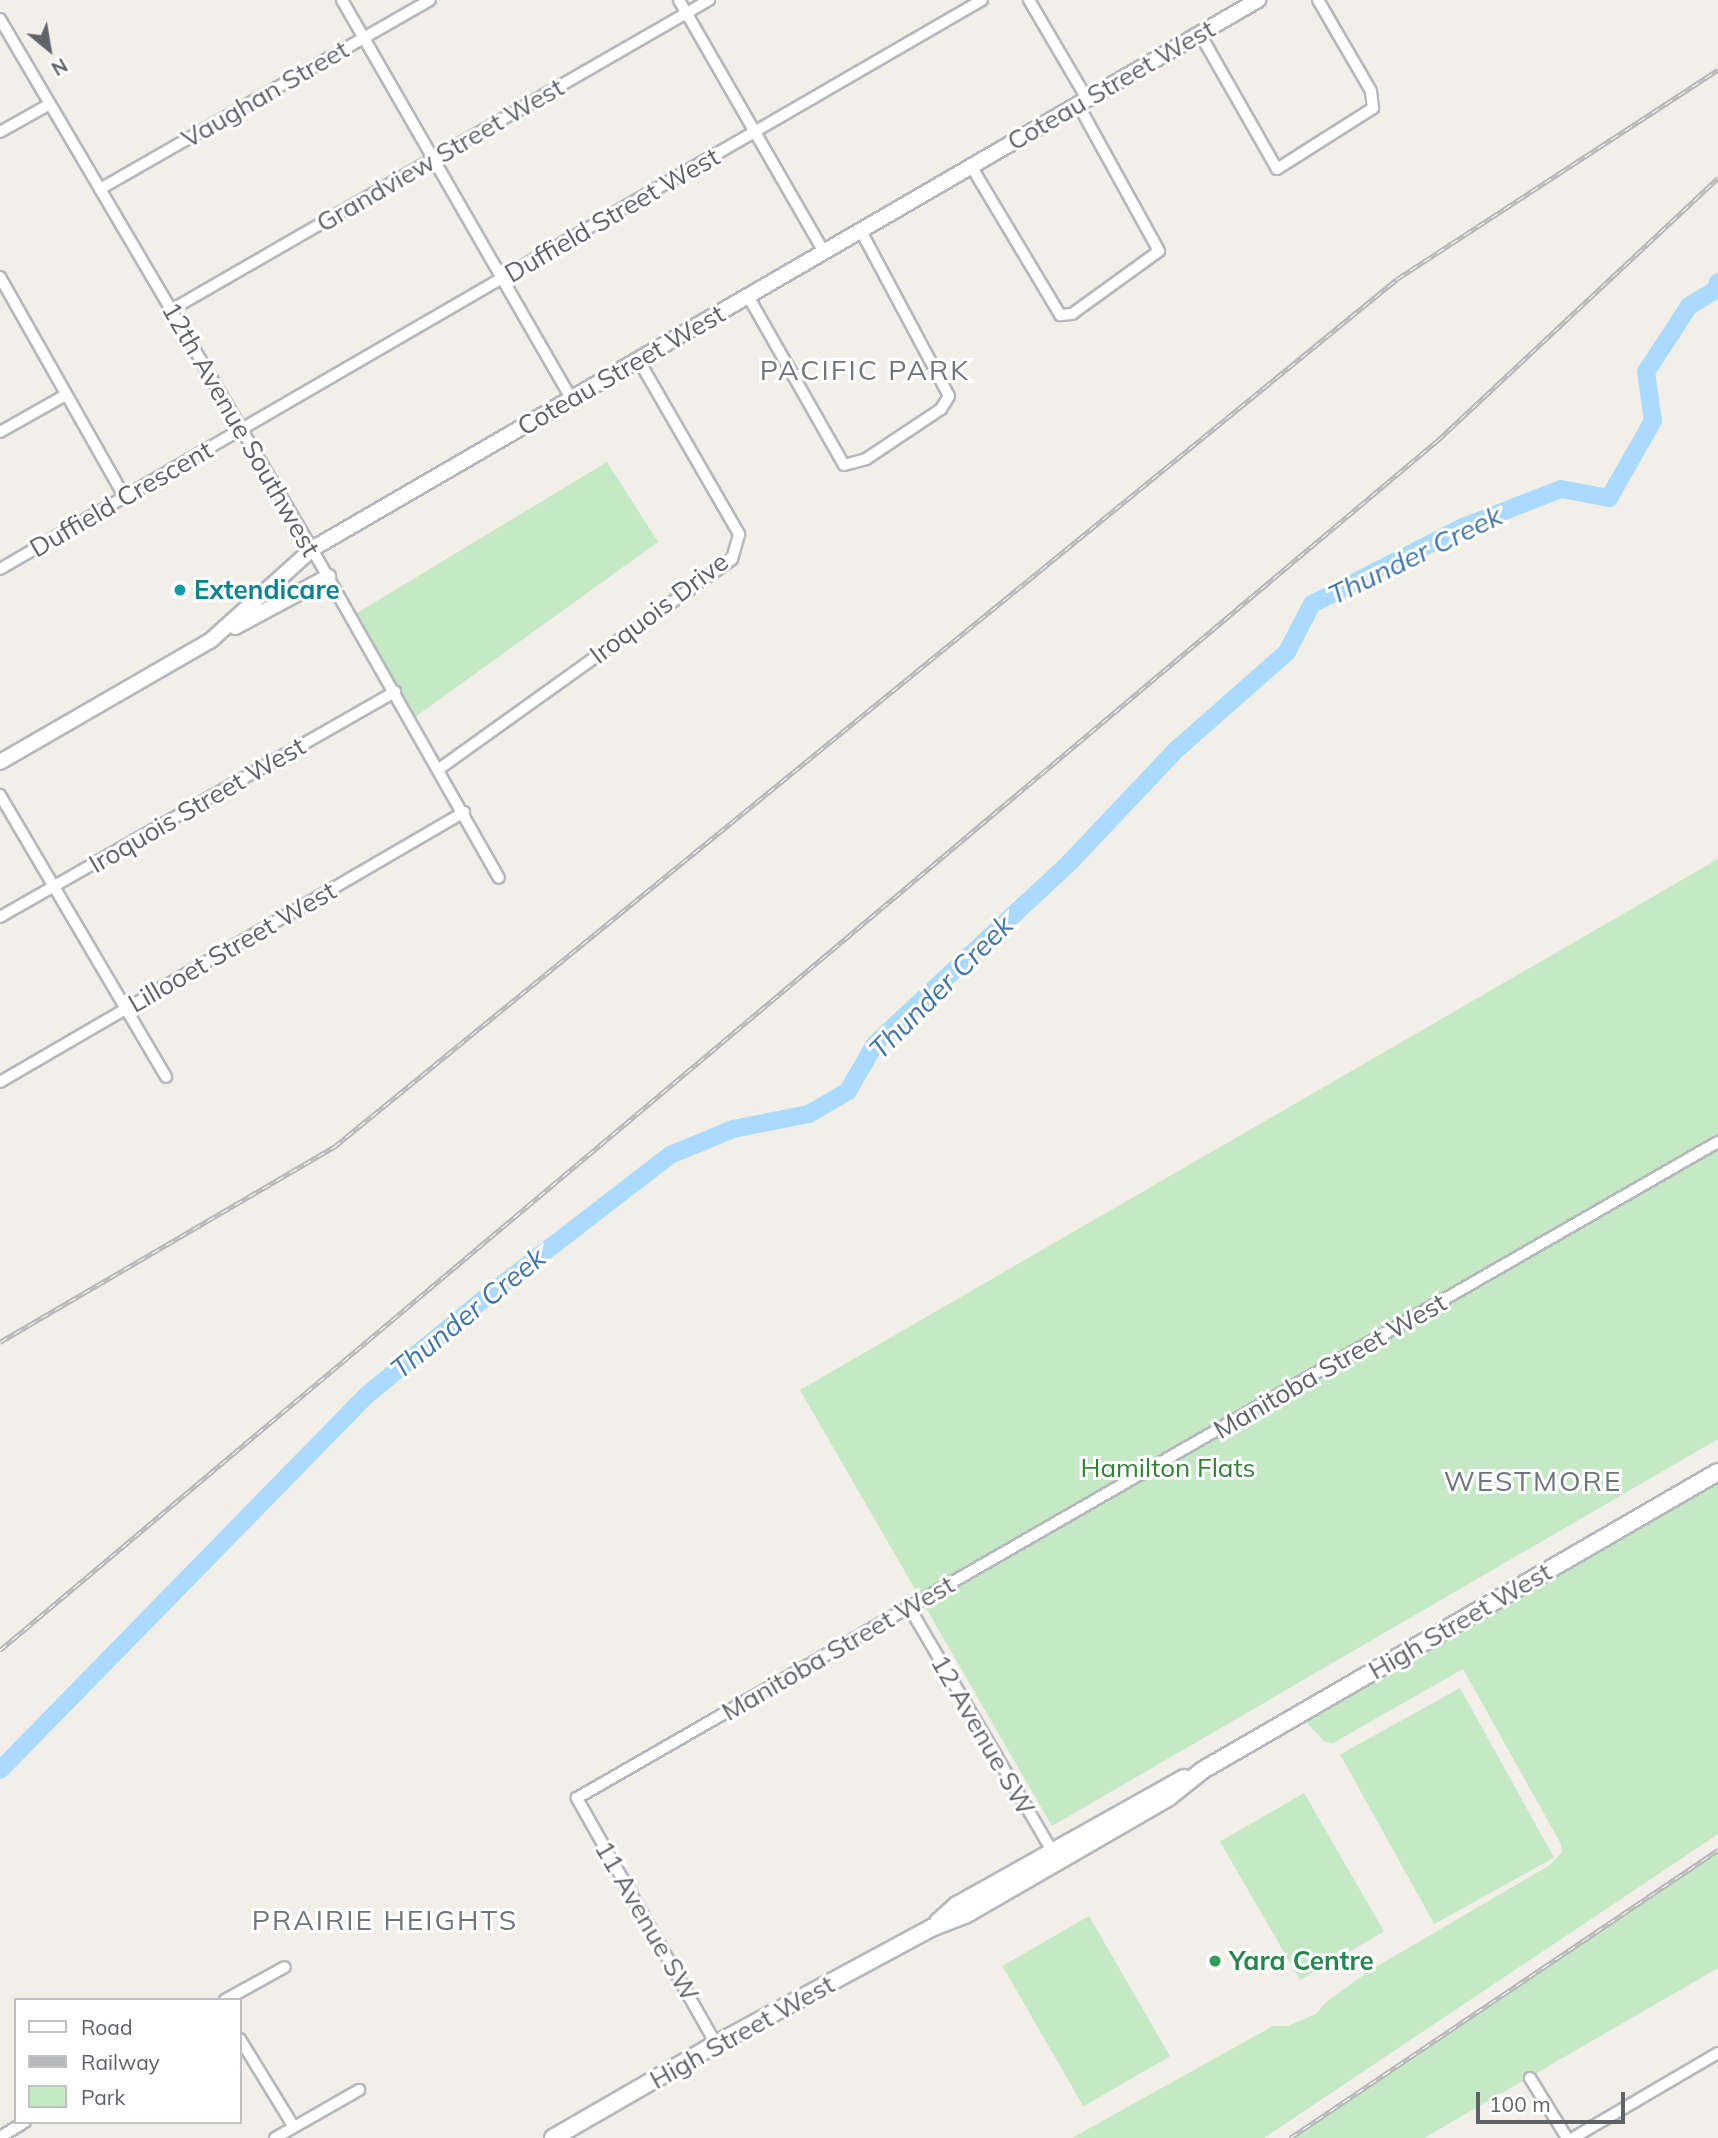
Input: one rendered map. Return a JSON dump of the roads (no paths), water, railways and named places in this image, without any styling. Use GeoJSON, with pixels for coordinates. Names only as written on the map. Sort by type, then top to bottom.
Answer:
{"type":"FeatureCollection","features":[{"type":"Feature","properties":{"kind":"main road","name":"High Street West"},"geometry":{"type":"LineString","coordinates":[[554,2138],[716,2044],[931,1928],[957,1905],[1055,1856],[1163,1787],[1203,1770],[1718,1472]]}},
{"type":"Feature","properties":{"kind":"street"},"geometry":{"type":"LineString","coordinates":[[342,0],[571,399]]}},
{"type":"Feature","properties":{"kind":"street","name":"Vaughan Street"},"geometry":{"type":"LineString","coordinates":[[100,189],[430,0]]}},
{"type":"Feature","properties":{"kind":"street"},"geometry":{"type":"LineString","coordinates":[[679,0],[824,252]]}},
{"type":"Feature","properties":{"kind":"street","name":"Grandview Street West"},"geometry":{"type":"LineString","coordinates":[[171,310],[709,0]]}},
{"type":"Feature","properties":{"kind":"street","name":"Duffield Street West"},"geometry":{"type":"LineString","coordinates":[[242,430],[982,0]]}},
{"type":"Feature","properties":{"kind":"street"},"geometry":{"type":"LineString","coordinates":[[971,166],[1060,315],[1072,314],[1159,251],[1029,0]]}},
{"type":"Feature","properties":{"kind":"street","name":"Coteau Street West"},"geometry":{"type":"LineString","coordinates":[[0,762],[210,641],[312,548],[1258,0]]}},
{"type":"Feature","properties":{"kind":"street"},"geometry":{"type":"LineString","coordinates":[[1200,34],[1278,169],[1373,108],[1371,91],[1318,0]]}},
{"type":"Feature","properties":{"kind":"street","name":"12th Avenue Southwest"},"geometry":{"type":"LineString","coordinates":[[0,19],[312,548],[499,878]]}},
{"type":"Feature","properties":{"kind":"street"},"geometry":{"type":"LineString","coordinates":[[0,132],[50,104]]}},
{"type":"Feature","properties":{"kind":"street"},"geometry":{"type":"LineString","coordinates":[[748,296],[844,465],[866,459],[941,409],[949,396],[861,230]]}},
{"type":"Feature","properties":{"kind":"street"},"geometry":{"type":"LineString","coordinates":[[1,283],[124,496]]}},
{"type":"Feature","properties":{"kind":"street","name":"Iroquois Drive"},"geometry":{"type":"LineString","coordinates":[[439,769],[732,559],[739,534],[638,359]]}},
{"type":"Feature","properties":{"kind":"street"},"geometry":{"type":"LineString","coordinates":[[0,432],[64,396]]}},
{"type":"Feature","properties":{"kind":"street","name":"Duffield Crescent"},"geometry":{"type":"LineString","coordinates":[[0,569],[242,430]]}},
{"type":"Feature","properties":{"kind":"street"},"geometry":{"type":"LineString","coordinates":[[210,641],[328,577]]}},
{"type":"Feature","properties":{"kind":"street","name":"Iroquois Street West"},"geometry":{"type":"LineString","coordinates":[[0,918],[394,692]]}},
{"type":"Feature","properties":{"kind":"street"},"geometry":{"type":"LineString","coordinates":[[0,795],[166,1077]]}},
{"type":"Feature","properties":{"kind":"street","name":"Lillooet Street West"},"geometry":{"type":"LineString","coordinates":[[0,1082],[464,812]]}},
{"type":"Feature","properties":{"kind":"street","name":"Manitoba Street West"},"geometry":{"type":"LineString","coordinates":[[577,1798],[1718,1142]]}},
{"type":"Feature","properties":{"kind":"street","name":"12 Avenue SW"},"geometry":{"type":"LineString","coordinates":[[909,1607],[1055,1856]]}},
{"type":"Feature","properties":{"kind":"street","name":"11 Avenue SW"},"geometry":{"type":"LineString","coordinates":[[577,1798],[716,2044]]}},
{"type":"Feature","properties":{"kind":"street"},"geometry":{"type":"LineString","coordinates":[[229,1998],[285,1967]]}},
{"type":"Feature","properties":{"kind":"street"},"geometry":{"type":"LineString","coordinates":[[242,2042],[295,2127]]}},
{"type":"Feature","properties":{"kind":"street"},"geometry":{"type":"LineString","coordinates":[[1573,2138],[1718,2053]]}},
{"type":"Feature","properties":{"kind":"street"},"geometry":{"type":"LineString","coordinates":[[1530,2078],[1567,2138]]}},
{"type":"Feature","properties":{"kind":"street"},"geometry":{"type":"LineString","coordinates":[[275,2138],[359,2090]]}},
{"type":"Feature","properties":{"kind":"street"},"geometry":{"type":"LineString","coordinates":[[0,2137],[22,2124]]}},
{"type":"Feature","properties":{"kind":"waterway","name":"Thunder Creek"},"geometry":{"type":"LineString","coordinates":[[0,1770],[367,1395],[495,1290],[670,1155],[733,1129],[809,1114],[848,1091],[875,1044],[1071,861],[1176,750],[1287,652],[1312,604],[1463,527],[1561,489],[1609,498],[1653,421],[1646,372],[1689,306],[1716,290],[1718,282]]}},
{"type":"Feature","properties":{"kind":"railway"},"geometry":{"type":"LineString","coordinates":[[0,1342],[334,1147],[1397,279],[1718,70]]}},
{"type":"Feature","properties":{"kind":"railway"},"geometry":{"type":"LineString","coordinates":[[0,1650],[1437,441],[1718,178]]}},
{"type":"Feature","properties":{"kind":"railway"},"geometry":{"type":"LineString","coordinates":[[1290,2138],[1718,1850]]}},
{"type":"Feature","properties":{"kind":"place","name":"Extendicare"},"geometry":{"type":"Point","coordinates":[180,590]}},
{"type":"Feature","properties":{"kind":"place","name":"Yara Centre"},"geometry":{"type":"Point","coordinates":[1215,1961]}},
{"type":"Feature","properties":{"kind":"district","name":"PACIFIC PARK"},"geometry":{"type":"Point","coordinates":[865,370]}},
{"type":"Feature","properties":{"kind":"district","name":"WESTMORE"},"geometry":{"type":"Point","coordinates":[1533,1481]}},
{"type":"Feature","properties":{"kind":"district","name":"PRAIRIE HEIGHTS"},"geometry":{"type":"Point","coordinates":[385,1920]}},
{"type":"Feature","properties":{"kind":"park label","name":"Hamilton Flats"},"geometry":{"type":"Point","coordinates":[1168,1468]}}]}
